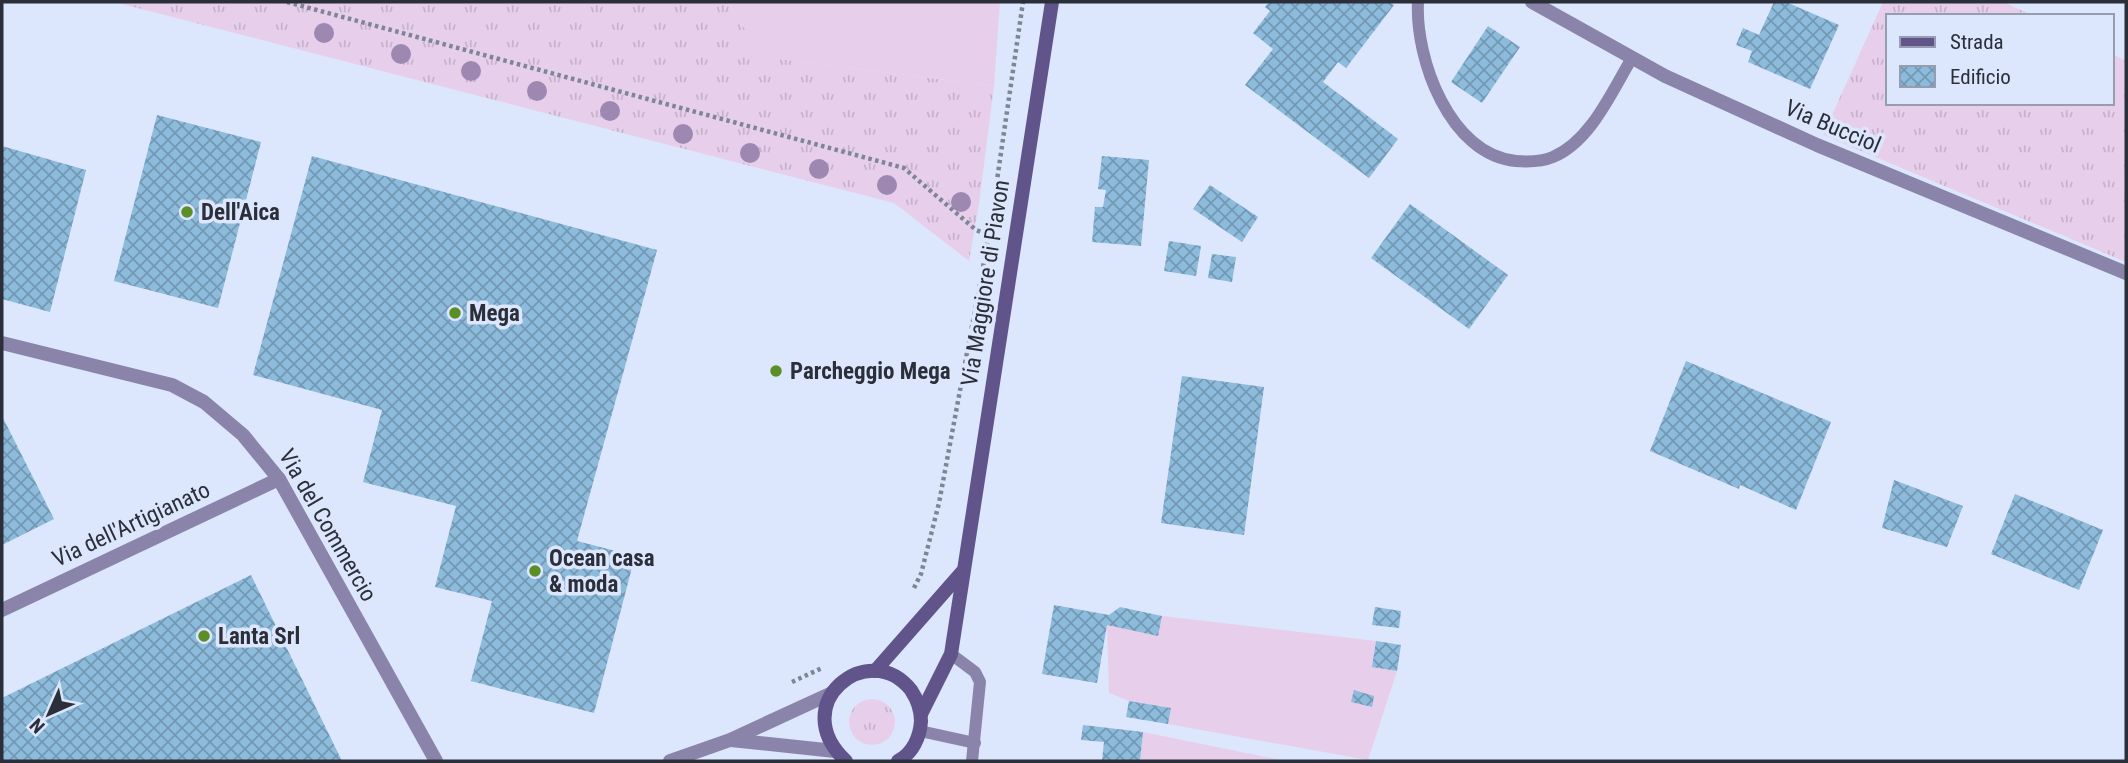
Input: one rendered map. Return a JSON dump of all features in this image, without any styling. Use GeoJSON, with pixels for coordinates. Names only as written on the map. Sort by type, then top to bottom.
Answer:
{"type":"FeatureCollection","features":[{"type":"Feature","properties":{"kind":"main road","name":"Via Maggiore di Piavon"},"geometry":{"type":"LineString","coordinates":[[898,761],[914,754],[921,714],[951,654],[1052,2]]}},
{"type":"Feature","properties":{"kind":"main road"},"geometry":{"type":"LineString","coordinates":[[875,671],[963,571]]}},
{"type":"Feature","properties":{"kind":"main road"},"geometry":{"type":"LineString","coordinates":[[841,756],[827,738],[824,723],[826,707],[840,684],[851,676],[875,671],[892,675],[906,684],[916,698],[921,714]]}},
{"type":"Feature","properties":{"kind":"street","name":"Via Bucciol"},"geometry":{"type":"LineString","coordinates":[[1532,2],[1665,76],[1817,145],[2126,273]]}},
{"type":"Feature","properties":{"kind":"street","name":"Via del Commercio"},"geometry":{"type":"LineString","coordinates":[[2,343],[172,385],[189,392],[243,435],[279,479],[436,761]]}},
{"type":"Feature","properties":{"kind":"street","name":"Via dell'Artigianato"},"geometry":{"type":"LineString","coordinates":[[2,610],[279,479]]}},
{"type":"Feature","properties":{"kind":"street"},"geometry":{"type":"LineString","coordinates":[[679,759],[730,740],[832,694]]}},
{"type":"Feature","properties":{"kind":"street"},"geometry":{"type":"LineString","coordinates":[[730,740],[841,756]]}},
{"type":"Feature","properties":{"kind":"lane"},"geometry":{"type":"LineString","coordinates":[[1418,2],[1417,19],[1423,53],[1432,80],[1447,110],[1484,152],[1509,160],[1532,163],[1554,157],[1582,137],[1632,58]]}},
{"type":"Feature","properties":{"kind":"lane"},"geometry":{"type":"LineString","coordinates":[[951,654],[975,672],[980,682],[972,761]]}},
{"type":"Feature","properties":{"kind":"lane"},"geometry":{"type":"LineString","coordinates":[[920,731],[975,743]]}},
{"type":"Feature","properties":{"kind":"path"},"geometry":{"type":"LineString","coordinates":[[287,2],[904,168],[976,230],[989,234]]}},
{"type":"Feature","properties":{"kind":"path"},"geometry":{"type":"LineString","coordinates":[[911,593],[921,574],[939,503],[989,234],[1023,2]]}},
{"type":"Feature","properties":{"kind":"path"},"geometry":{"type":"LineString","coordinates":[[791,683],[827,665]]}},
{"type":"Feature","properties":{"kind":"green space"},"geometry":{"type":"Polygon","coordinates":[[[114,2],[727,2],[764,57],[994,86],[969,261],[894,203],[114,2]]]}},
{"type":"Feature","properties":{"kind":"green space"},"geometry":{"type":"Polygon","coordinates":[[[727,2],[1000,2],[994,86],[764,57],[727,2]]]}},
{"type":"Feature","properties":{"kind":"green space"},"geometry":{"type":"Polygon","coordinates":[[[1883,2],[2004,2],[2029,14],[1886,14],[1886,105],[2114,105],[2114,55],[2126,61],[2126,262],[1823,135],[1883,2]]]}},
{"type":"Feature","properties":{"kind":"green space"},"geometry":{"type":"Polygon","coordinates":[[[1162,616],[1376,641],[1372,667],[1397,671],[1368,760],[1168,724],[1170,708],[1129,701],[1109,693],[1107,625],[1158,635],[1162,616]]]}},
{"type":"Feature","properties":{"kind":"green space"},"geometry":{"type":"Polygon","coordinates":[[[872,699],[888,706],[895,722],[888,738],[872,745],[856,738],[849,722],[856,706],[872,699]]]}},
{"type":"Feature","properties":{"kind":"green space"},"geometry":{"type":"Polygon","coordinates":[[[1143,732],[1286,761],[1140,761],[1143,732]]]}},
{"type":"Feature","properties":{"kind":"building"},"geometry":{"type":"Polygon","coordinates":[[[1269,2],[1389,2],[1394,5],[1346,68],[1338,62],[1323,82],[1398,139],[1369,178],[1245,85],[1273,49],[1253,33],[1270,11],[1265,7],[1269,2]]]}},
{"type":"Feature","properties":{"kind":"building"},"geometry":{"type":"Polygon","coordinates":[[[1774,2],[1786,2],[1839,25],[1810,89],[1748,62],[1752,51],[1736,45],[1743,28],[1759,35],[1774,2]]]}},
{"type":"Feature","properties":{"kind":"building"},"geometry":{"type":"Polygon","coordinates":[[[1488,26],[1520,47],[1482,103],[1451,82],[1488,26]]]}},
{"type":"Feature","properties":{"kind":"building","name":"Dell'Aica"},"geometry":{"type":"Polygon","coordinates":[[[157,115],[261,142],[218,308],[114,281],[157,115]]]}},
{"type":"Feature","properties":{"kind":"building"},"geometry":{"type":"Polygon","coordinates":[[[2,146],[86,170],[50,312],[2,299],[2,146]]]}},
{"type":"Feature","properties":{"kind":"building","name":"Mega"},"geometry":{"type":"Polygon","coordinates":[[[312,156],[657,250],[577,541],[635,556],[594,713],[471,681],[492,601],[435,587],[456,506],[363,482],[382,410],[253,375],[312,156]]]}},
{"type":"Feature","properties":{"kind":"building"},"geometry":{"type":"Polygon","coordinates":[[[1102,156],[1149,160],[1141,246],[1092,242],[1095,207],[1103,207],[1106,190],[1098,189],[1102,156]]]}},
{"type":"Feature","properties":{"kind":"building"},"geometry":{"type":"Polygon","coordinates":[[[1210,185],[1258,217],[1242,242],[1193,209],[1210,185]]]}},
{"type":"Feature","properties":{"kind":"building"},"geometry":{"type":"Polygon","coordinates":[[[1410,204],[1508,275],[1469,329],[1371,258],[1410,204]]]}},
{"type":"Feature","properties":{"kind":"building"},"geometry":{"type":"Polygon","coordinates":[[[1169,241],[1201,246],[1196,276],[1164,271],[1169,241]]]}},
{"type":"Feature","properties":{"kind":"building"},"geometry":{"type":"Polygon","coordinates":[[[1212,254],[1236,257],[1232,282],[1208,278],[1212,254]]]}},
{"type":"Feature","properties":{"kind":"building"},"geometry":{"type":"Polygon","coordinates":[[[1686,361],[1831,422],[1796,510],[1740,485],[1739,489],[1650,451],[1686,361]]]}},
{"type":"Feature","properties":{"kind":"building"},"geometry":{"type":"Polygon","coordinates":[[[1182,376],[1264,387],[1244,535],[1161,523],[1182,376]]]}},
{"type":"Feature","properties":{"kind":"building"},"geometry":{"type":"Polygon","coordinates":[[[2,416],[54,519],[2,545],[2,416]]]}},
{"type":"Feature","properties":{"kind":"building"},"geometry":{"type":"Polygon","coordinates":[[[1894,480],[1963,506],[1947,547],[1882,528],[1894,480]]]}},
{"type":"Feature","properties":{"kind":"building"},"geometry":{"type":"Polygon","coordinates":[[[2015,494],[2103,530],[2079,590],[1991,554],[2015,494]]]}},
{"type":"Feature","properties":{"kind":"building","name":"Lanta Srl"},"geometry":{"type":"Polygon","coordinates":[[[251,575],[342,761],[2,761],[2,698],[251,575]]]}},
{"type":"Feature","properties":{"kind":"building"},"geometry":{"type":"Polygon","coordinates":[[[1054,605],[1109,615],[1120,607],[1162,616],[1158,636],[1107,625],[1097,683],[1042,674],[1054,605]]]}},
{"type":"Feature","properties":{"kind":"building"},"geometry":{"type":"Polygon","coordinates":[[[1375,607],[1401,611],[1399,628],[1372,625],[1375,607]]]}},
{"type":"Feature","properties":{"kind":"building"},"geometry":{"type":"Polygon","coordinates":[[[1376,641],[1401,645],[1397,671],[1372,667],[1376,641]]]}},
{"type":"Feature","properties":{"kind":"building"},"geometry":{"type":"Polygon","coordinates":[[[1354,690],[1374,696],[1372,707],[1351,702],[1354,690]]]}},
{"type":"Feature","properties":{"kind":"building"},"geometry":{"type":"Polygon","coordinates":[[[1129,701],[1171,708],[1168,724],[1126,717],[1129,701]]]}},
{"type":"Feature","properties":{"kind":"building"},"geometry":{"type":"Polygon","coordinates":[[[1083,725],[1143,732],[1140,761],[1102,760],[1104,742],[1081,740],[1083,725]]]}},
{"type":"Feature","properties":{"kind":"place","name":"Dell'Aica"},"geometry":{"type":"Point","coordinates":[187,212]}},
{"type":"Feature","properties":{"kind":"place","name":"Mega"},"geometry":{"type":"Point","coordinates":[455,313]}},
{"type":"Feature","properties":{"kind":"place","name":"Parcheggio Mega"},"geometry":{"type":"Point","coordinates":[776,371]}},
{"type":"Feature","properties":{"kind":"place","name":"Ocean casa & moda"},"geometry":{"type":"Point","coordinates":[535,571]}},
{"type":"Feature","properties":{"kind":"place","name":"Lanta Srl"},"geometry":{"type":"Point","coordinates":[204,636]}}]}
